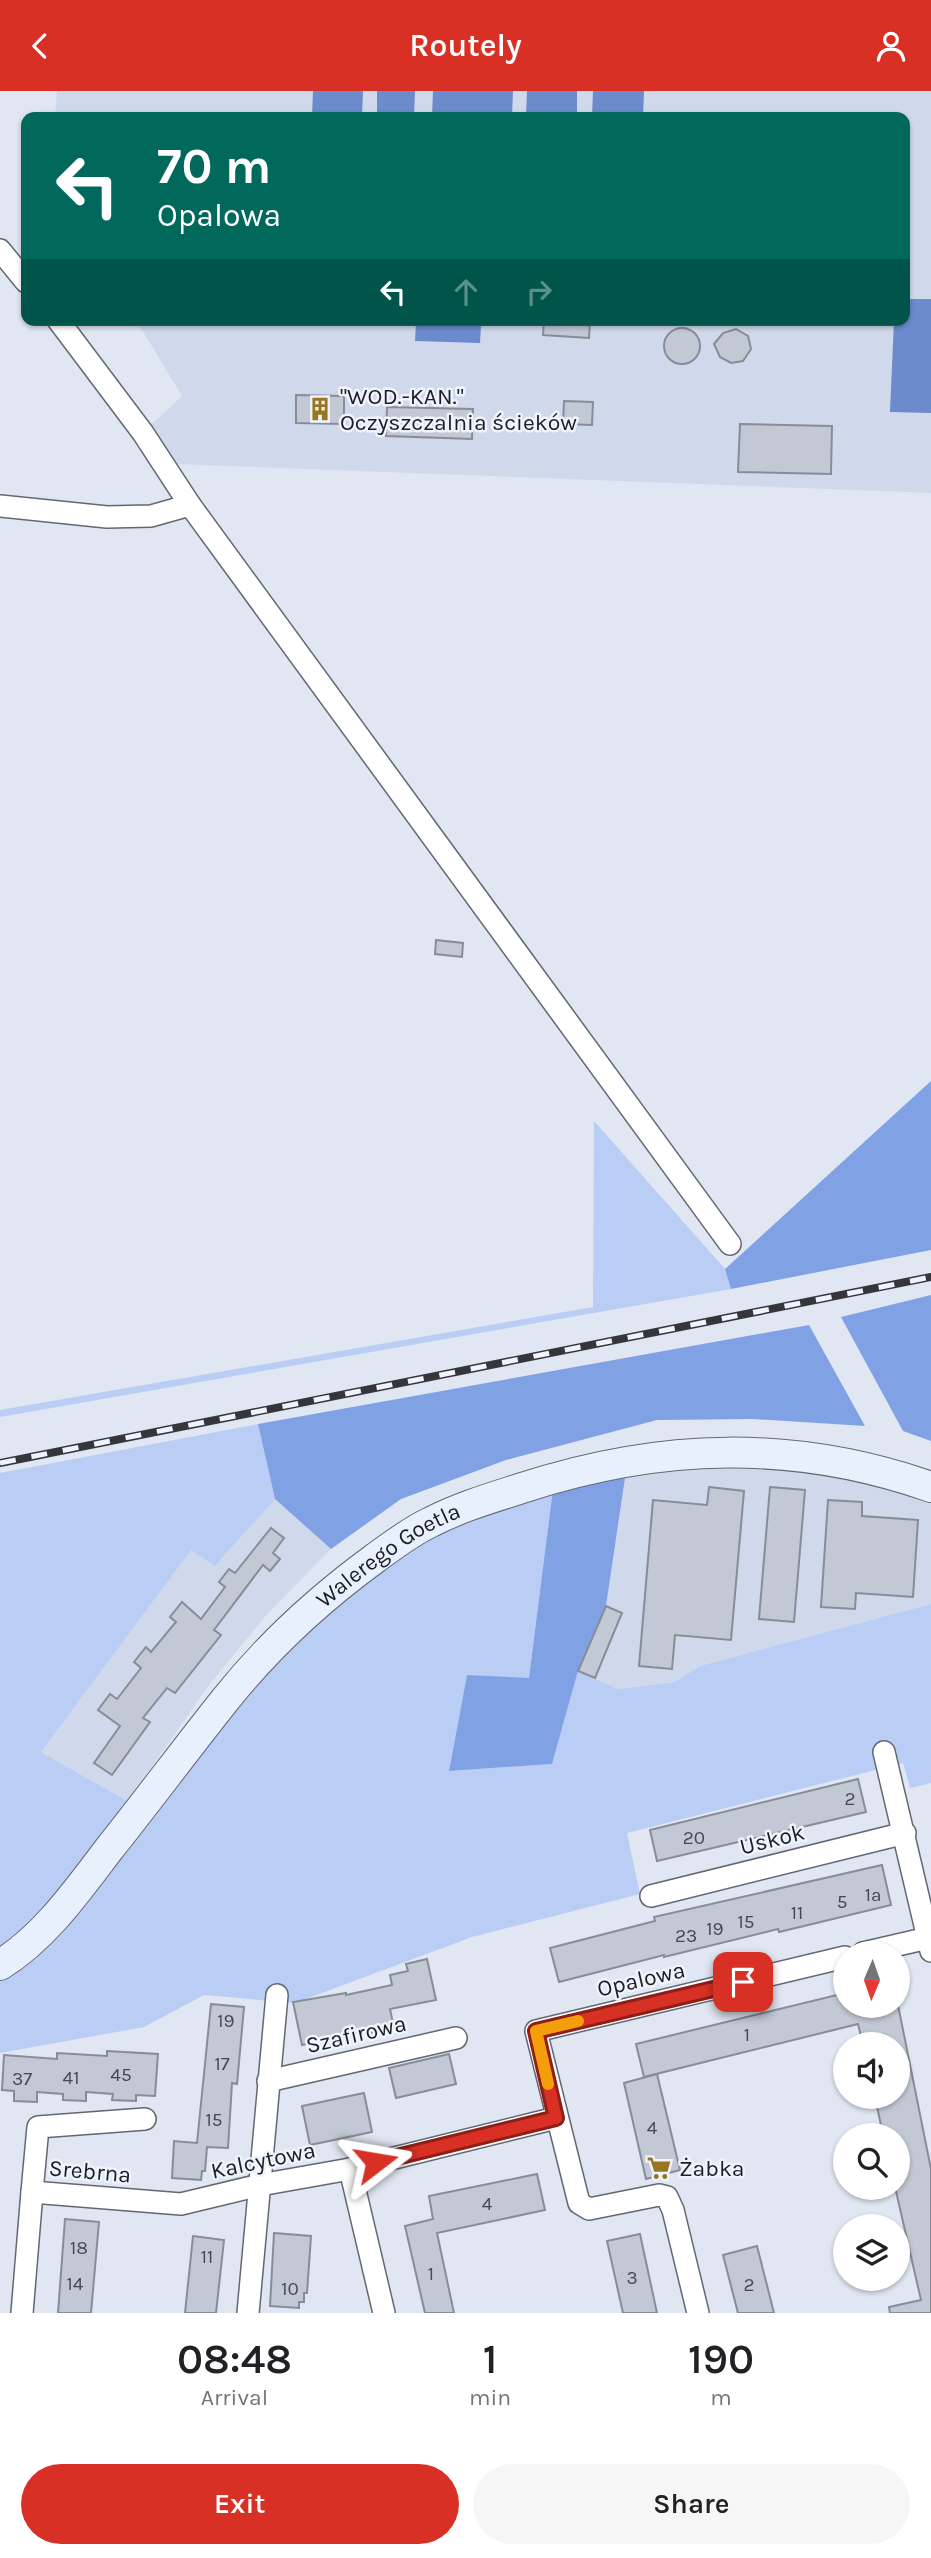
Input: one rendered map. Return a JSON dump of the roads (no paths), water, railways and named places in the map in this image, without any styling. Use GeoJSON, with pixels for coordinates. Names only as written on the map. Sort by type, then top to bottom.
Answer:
{"type":"FeatureCollection","features":[{"type":"Feature","properties":{"kind":"street"},"geometry":{"type":"LineString","coordinates":[[0,250],[21,276]]}},
{"type":"Feature","properties":{"kind":"street"},"geometry":{"type":"LineString","coordinates":[[63,326],[143,433],[190,505],[730,1244]]}},
{"type":"Feature","properties":{"kind":"street"},"geometry":{"type":"LineString","coordinates":[[0,506],[107,517],[151,516],[190,505]]}},
{"type":"Feature","properties":{"kind":"street","name":"Walerego Goetla"},"geometry":{"type":"LineString","coordinates":[[0,1965],[18,1954],[53,1919],[226,1699],[264,1655],[306,1613],[350,1577],[429,1522],[475,1503],[597,1466],[701,1452],[760,1452],[830,1460],[884,1471],[931,1487]]}},
{"type":"Feature","properties":{"kind":"street"},"geometry":{"type":"LineString","coordinates":[[884,1752],[929,1944],[910,1947]]}},
{"type":"Feature","properties":{"kind":"street","name":"Uskok"},"geometry":{"type":"LineString","coordinates":[[651,1896],[905,1833]]}},
{"type":"Feature","properties":{"kind":"street","name":"Opalowa"},"geometry":{"type":"LineString","coordinates":[[556,2118],[536,2031],[833,1960]]}},
{"type":"Feature","properties":{"kind":"street","name":"Szafirowa"},"geometry":{"type":"LineString","coordinates":[[248,2313],[277,1995]]}},
{"type":"Feature","properties":{"kind":"street","name":"Szafirowa"},"geometry":{"type":"LineString","coordinates":[[268,2081],[456,2038]]}},
{"type":"Feature","properties":{"kind":"street"},"geometry":{"type":"LineString","coordinates":[[556,2118],[576,2197],[583,2207],[596,2208],[659,2195],[667,2197],[698,2313]]}},
{"type":"Feature","properties":{"kind":"street","name":"Kalcytowa"},"geometry":{"type":"LineString","coordinates":[[143,2202],[191,2203],[260,2185],[350,2169],[556,2118]]}},
{"type":"Feature","properties":{"kind":"street","name":"Srebrna"},"geometry":{"type":"LineString","coordinates":[[22,2313],[38,2127],[145,2119]]}},
{"type":"Feature","properties":{"kind":"street"},"geometry":{"type":"LineString","coordinates":[[350,2169],[384,2313]]}},
{"type":"Feature","properties":{"kind":"street","name":"Srebrna"},"geometry":{"type":"LineString","coordinates":[[33,2192],[143,2202]]}},
{"type":"Feature","properties":{"kind":"railway"},"geometry":{"type":"LineString","coordinates":[[0,1463],[931,1277]]}},
{"type":"Feature","properties":{"kind":"place","name":"\"WOD.-KAN.\" Oczyszczalnia ścieków"},"geometry":{"type":"Point","coordinates":[320,409]}},
{"type":"Feature","properties":{"kind":"place","name":"Żabka"},"geometry":{"type":"Point","coordinates":[659,2168]}}]}
